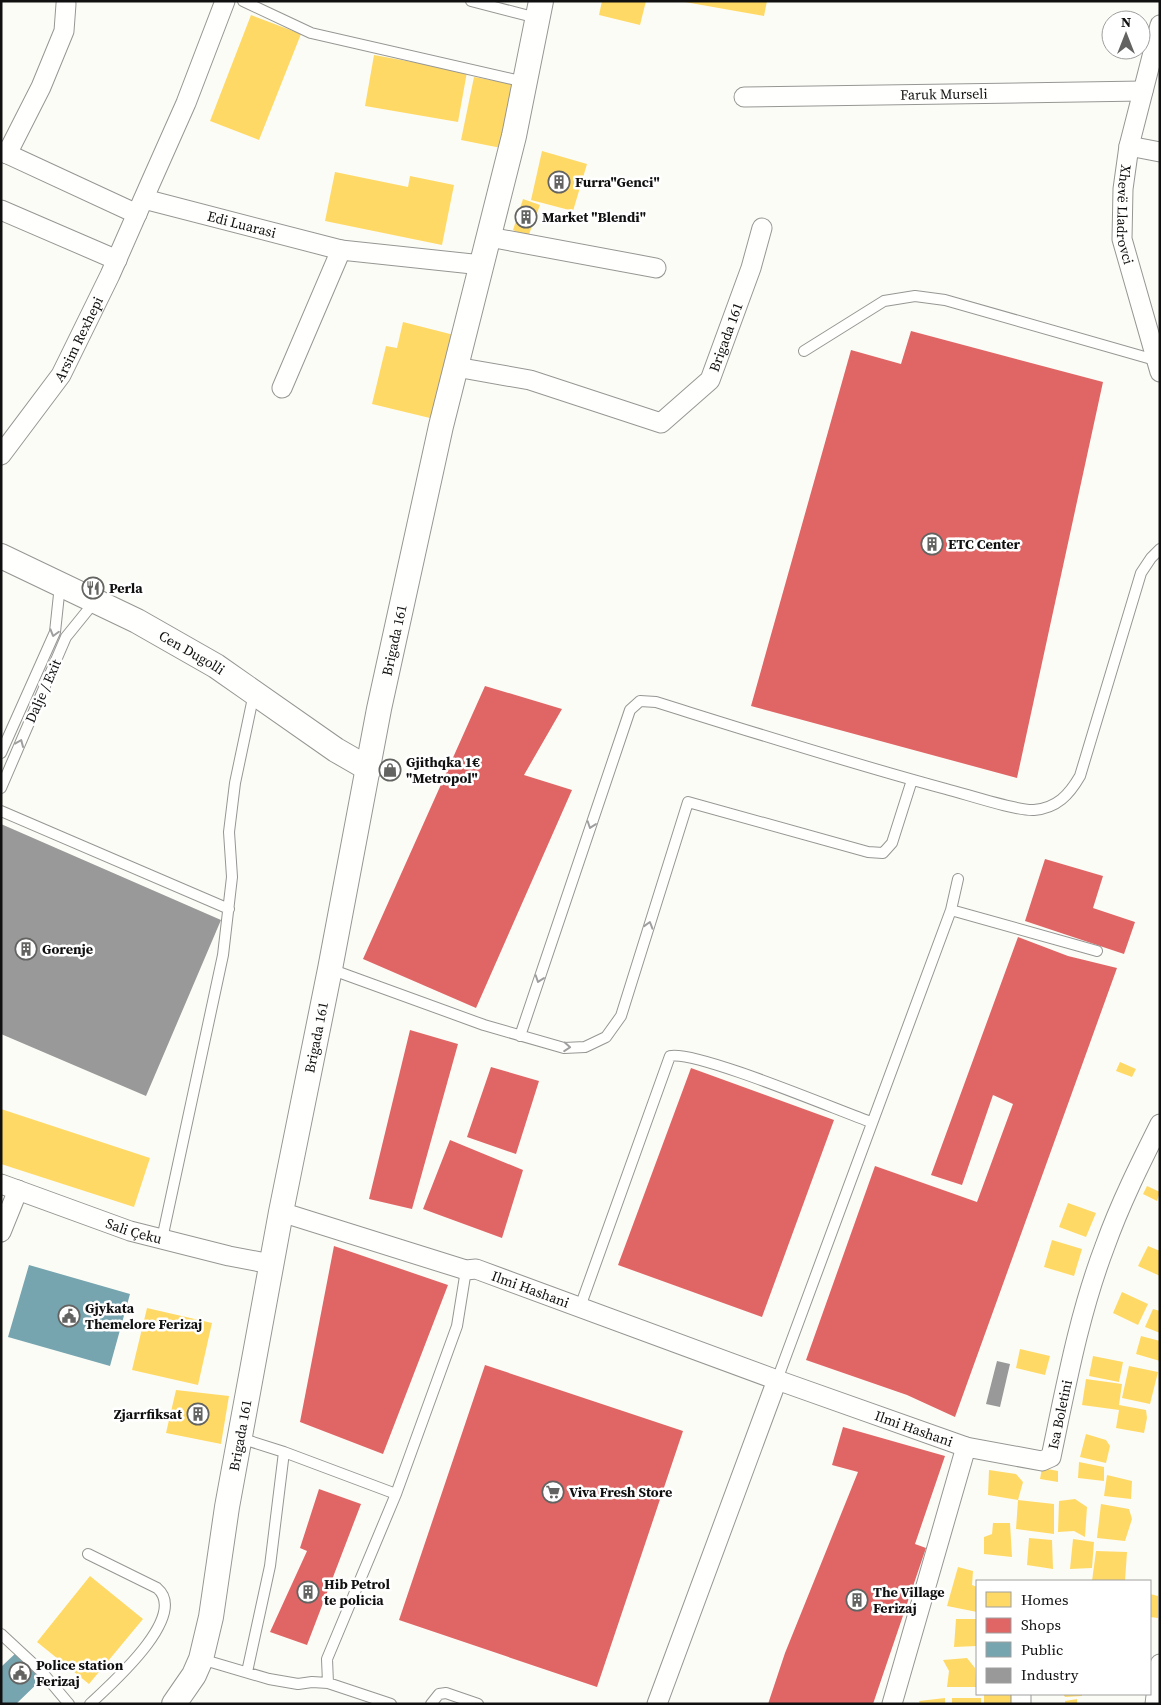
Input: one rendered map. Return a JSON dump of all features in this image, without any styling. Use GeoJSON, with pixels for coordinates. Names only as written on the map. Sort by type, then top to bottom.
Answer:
{"type":"FeatureCollection","features":[{"type":"Feature","properties":{"kind":"street","name":"Arsim Rexhepi"},"geometry":{"type":"LineString","coordinates":[[1,455],[61,375],[116,260],[186,103],[225,1]]}},
{"type":"Feature","properties":{"kind":"street"},"geometry":{"type":"LineString","coordinates":[[66,4],[64,31],[40,86],[4,152],[140,207]]}},
{"type":"Feature","properties":{"kind":"street","name":"Brigada 161"},"geometry":{"type":"LineString","coordinates":[[174,1704],[194,1675],[202,1659],[218,1584],[227,1507],[280,1212],[330,969],[379,710],[456,367],[514,136],[539,9]]}},
{"type":"Feature","properties":{"kind":"street","name":"Xhevë Lladrovci"},"geometry":{"type":"LineString","coordinates":[[1158,364],[1122,239],[1123,189],[1129,146],[1150,82],[1160,26]]}},
{"type":"Feature","properties":{"kind":"street","name":"Faruk Murseli"},"geometry":{"type":"LineString","coordinates":[[744,97],[1150,82]]}},
{"type":"Feature","properties":{"kind":"street"},"geometry":{"type":"LineString","coordinates":[[1129,146],[1160,152]]}},
{"type":"Feature","properties":{"kind":"street","name":"Edi Luarasi"},"geometry":{"type":"LineString","coordinates":[[140,207],[341,250],[482,265]]}},
{"type":"Feature","properties":{"kind":"street"},"geometry":{"type":"LineString","coordinates":[[1,210],[116,260]]}},
{"type":"Feature","properties":{"kind":"street","name":"Brigada 161"},"geometry":{"type":"LineString","coordinates":[[456,367],[530,380],[661,423],[710,380],[751,268],[762,228]]}},
{"type":"Feature","properties":{"kind":"street"},"geometry":{"type":"LineString","coordinates":[[489,237],[656,268]]}},
{"type":"Feature","properties":{"kind":"street"},"geometry":{"type":"LineString","coordinates":[[282,388],[341,250]]}},
{"type":"Feature","properties":{"kind":"street","name":"Cen Dugolli"},"geometry":{"type":"LineString","coordinates":[[1,556],[60,585],[96,600],[216,666],[336,750],[369,769]]}},
{"type":"Feature","properties":{"kind":"street","name":"Isa Boletini"},"geometry":{"type":"LineString","coordinates":[[966,1447],[1042,1461],[1051,1458],[1073,1350],[1104,1247],[1132,1179],[1160,1124]]}},
{"type":"Feature","properties":{"kind":"street"},"geometry":{"type":"LineString","coordinates":[[1,1232],[10,1187]]}},
{"type":"Feature","properties":{"kind":"street","name":"Sali Çeku"},"geometry":{"type":"LineString","coordinates":[[10,1187],[130,1231],[271,1264]]}},
{"type":"Feature","properties":{"kind":"street","name":"Ilmi Hashani"},"geometry":{"type":"LineString","coordinates":[[280,1212],[466,1270],[476,1269],[777,1380],[966,1447]]}},
{"type":"Feature","properties":{"kind":"street"},"geometry":{"type":"LineString","coordinates":[[657,1704],[777,1380]]}},
{"type":"Feature","properties":{"kind":"street"},"geometry":{"type":"LineString","coordinates":[[892,1704],[966,1447]]}},
{"type":"Feature","properties":{"kind":"street"},"geometry":{"type":"LineString","coordinates":[[1155,1704],[1160,1664]]}},
{"type":"Feature","properties":{"kind":"lane"},"geometry":{"type":"LineString","coordinates":[[243,1],[311,33],[525,82]]}},
{"type":"Feature","properties":{"kind":"lane"},"geometry":{"type":"LineString","coordinates":[[471,1],[539,9]]}},
{"type":"Feature","properties":{"kind":"lane"},"geometry":{"type":"LineString","coordinates":[[804,352],[884,301],[915,296],[945,300],[1158,364]]}},
{"type":"Feature","properties":{"kind":"lane"},"geometry":{"type":"LineString","coordinates":[[520,1036],[630,710],[640,701],[656,702],[912,780],[1032,810],[1050,807],[1070,794],[1080,776],[1142,573],[1151,558],[1160,550]]}},
{"type":"Feature","properties":{"kind":"lane"},"geometry":{"type":"LineString","coordinates":[[1,753],[55,632],[60,585]]}},
{"type":"Feature","properties":{"kind":"lane","name":"Dalje / Exit"},"geometry":{"type":"LineString","coordinates":[[1,788],[66,637],[96,600]]}},
{"type":"Feature","properties":{"kind":"lane"},"geometry":{"type":"LineString","coordinates":[[162,1239],[223,955],[232,877],[229,832],[234,783],[254,693]]}},
{"type":"Feature","properties":{"kind":"lane"},"geometry":{"type":"LineString","coordinates":[[330,969],[520,1036],[564,1048],[585,1048],[606,1037],[621,1016],[688,802],[868,852],[883,853],[892,843],[912,780]]}},
{"type":"Feature","properties":{"kind":"lane"},"geometry":{"type":"LineString","coordinates":[[1,811],[229,909]]}},
{"type":"Feature","properties":{"kind":"lane"},"geometry":{"type":"LineString","coordinates":[[777,1380],[951,910],[958,879]]}},
{"type":"Feature","properties":{"kind":"lane"},"geometry":{"type":"LineString","coordinates":[[951,910],[1098,951]]}},
{"type":"Feature","properties":{"kind":"lane"},"geometry":{"type":"LineString","coordinates":[[580,1306],[670,1056],[677,1054],[708,1062],[872,1122]]}},
{"type":"Feature","properties":{"kind":"lane"},"geometry":{"type":"LineString","coordinates":[[328,1683],[327,1659],[396,1494],[457,1326],[466,1270]]}},
{"type":"Feature","properties":{"kind":"lane"},"geometry":{"type":"LineString","coordinates":[[240,1438],[284,1452],[396,1494]]}},
{"type":"Feature","properties":{"kind":"lane"},"geometry":{"type":"LineString","coordinates":[[246,1672],[270,1566],[284,1452]]}},
{"type":"Feature","properties":{"kind":"lane"},"geometry":{"type":"LineString","coordinates":[[88,1554],[158,1588],[164,1595],[165,1600],[163,1615],[141,1655],[90,1704]]}},
{"type":"Feature","properties":{"kind":"lane"},"geometry":{"type":"LineString","coordinates":[[1,1634],[42,1672],[69,1704]]}},
{"type":"Feature","properties":{"kind":"lane"},"geometry":{"type":"LineString","coordinates":[[202,1659],[298,1684],[312,1682],[328,1683],[391,1704]]}},
{"type":"Feature","properties":{"kind":"lane"},"geometry":{"type":"LineString","coordinates":[[432,1704],[439,1694],[446,1693],[478,1704]]}},
{"type":"Feature","properties":{"kind":"building: Homes"},"geometry":{"type":"Polygon","coordinates":[[[602,1],[646,1],[640,25],[599,15],[602,1]]]}},
{"type":"Feature","properties":{"kind":"building: Homes"},"geometry":{"type":"Polygon","coordinates":[[[679,1],[767,1],[764,16],[679,1]]]}},
{"type":"Feature","properties":{"kind":"building: Homes"},"geometry":{"type":"Polygon","coordinates":[[[251,15],[301,34],[259,140],[210,121],[251,15]]]}},
{"type":"Feature","properties":{"kind":"building: Homes"},"geometry":{"type":"Polygon","coordinates":[[[374,55],[467,72],[458,122],[365,106],[374,55]]]}},
{"type":"Feature","properties":{"kind":"building: Homes"},"geometry":{"type":"Polygon","coordinates":[[[474,77],[519,85],[506,149],[461,140],[474,77]]]}},
{"type":"Feature","properties":{"kind":"building: Homes","name":"Furra\"Genci\""},"geometry":{"type":"Polygon","coordinates":[[[542,151],[587,164],[573,211],[531,200],[542,151]]]}},
{"type":"Feature","properties":{"kind":"building: Homes"},"geometry":{"type":"Polygon","coordinates":[[[335,172],[408,187],[410,176],[454,185],[442,245],[325,221],[335,172]]]}},
{"type":"Feature","properties":{"kind":"building: Homes","name":"Market \"Blendi\""},"geometry":{"type":"Polygon","coordinates":[[[523,199],[540,205],[528,237],[513,230],[523,199]]]}},
{"type":"Feature","properties":{"kind":"building: Homes"},"geometry":{"type":"Polygon","coordinates":[[[403,322],[454,335],[434,419],[372,404],[386,346],[397,348],[403,322]]]}},
{"type":"Feature","properties":{"kind":"building: Homes"},"geometry":{"type":"Polygon","coordinates":[[[1120,1062],[1136,1069],[1132,1077],[1116,1071],[1120,1062]]]}},
{"type":"Feature","properties":{"kind":"building: Homes"},"geometry":{"type":"Polygon","coordinates":[[[1,1109],[150,1158],[134,1207],[1,1164],[1,1109]]]}},
{"type":"Feature","properties":{"kind":"building: Homes"},"geometry":{"type":"Polygon","coordinates":[[[1147,1186],[1160,1192],[1157,1201],[1143,1194],[1147,1186]]]}},
{"type":"Feature","properties":{"kind":"building: Homes"},"geometry":{"type":"Polygon","coordinates":[[[1068,1203],[1096,1213],[1086,1237],[1059,1227],[1068,1203]]]}},
{"type":"Feature","properties":{"kind":"building: Homes"},"geometry":{"type":"Polygon","coordinates":[[[1052,1240],[1082,1249],[1074,1276],[1044,1267],[1052,1240]]]}},
{"type":"Feature","properties":{"kind":"building: Homes"},"geometry":{"type":"Polygon","coordinates":[[[1148,1246],[1160,1251],[1160,1276],[1138,1266],[1148,1246]]]}},
{"type":"Feature","properties":{"kind":"building: Homes"},"geometry":{"type":"Polygon","coordinates":[[[1122,1292],[1148,1304],[1138,1325],[1113,1313],[1122,1292]]]}},
{"type":"Feature","properties":{"kind":"building: Homes"},"geometry":{"type":"Polygon","coordinates":[[[147,1308],[212,1323],[198,1385],[132,1370],[147,1308]]]}},
{"type":"Feature","properties":{"kind":"building: Homes"},"geometry":{"type":"Polygon","coordinates":[[[1153,1309],[1160,1311],[1160,1333],[1145,1327],[1153,1309]]]}},
{"type":"Feature","properties":{"kind":"building: Homes"},"geometry":{"type":"Polygon","coordinates":[[[1141,1336],[1160,1341],[1160,1361],[1136,1354],[1141,1336]]]}},
{"type":"Feature","properties":{"kind":"building: Homes"},"geometry":{"type":"Polygon","coordinates":[[[1020,1349],[1050,1356],[1045,1375],[1016,1368],[1020,1349]]]}},
{"type":"Feature","properties":{"kind":"building: Homes"},"geometry":{"type":"Polygon","coordinates":[[[1093,1356],[1123,1362],[1119,1382],[1089,1376],[1093,1356]]]}},
{"type":"Feature","properties":{"kind":"building: Homes"},"geometry":{"type":"Polygon","coordinates":[[[1129,1366],[1158,1372],[1150,1404],[1122,1398],[1129,1366]]]}},
{"type":"Feature","properties":{"kind":"building: Homes"},"geometry":{"type":"Polygon","coordinates":[[[1086,1379],[1122,1384],[1119,1405],[1146,1410],[1147,1418],[1144,1433],[1116,1428],[1119,1410],[1082,1405],[1086,1379]]]}},
{"type":"Feature","properties":{"kind":"building: Homes","name":"Zjarrfiksat"},"geometry":{"type":"Polygon","coordinates":[[[176,1390],[229,1396],[221,1444],[166,1433],[176,1390]]]}},
{"type":"Feature","properties":{"kind":"building: Homes"},"geometry":{"type":"Polygon","coordinates":[[[1086,1434],[1106,1440],[1110,1446],[1106,1463],[1080,1457],[1086,1434]]]}},
{"type":"Feature","properties":{"kind":"building: Homes"},"geometry":{"type":"Polygon","coordinates":[[[1079,1462],[1104,1467],[1104,1481],[1078,1478],[1079,1462]]]}},
{"type":"Feature","properties":{"kind":"building: Homes"},"geometry":{"type":"Polygon","coordinates":[[[1042,1468],[1058,1471],[1058,1482],[1040,1479],[1042,1468]]]}},
{"type":"Feature","properties":{"kind":"building: Homes"},"geometry":{"type":"Polygon","coordinates":[[[989,1470],[1016,1474],[1023,1482],[1018,1500],[988,1495],[989,1470]]]}},
{"type":"Feature","properties":{"kind":"building: Homes"},"geometry":{"type":"Polygon","coordinates":[[[1107,1475],[1132,1481],[1131,1499],[1104,1496],[1107,1475]]]}},
{"type":"Feature","properties":{"kind":"building: Homes"},"geometry":{"type":"Polygon","coordinates":[[[1075,1499],[1087,1507],[1085,1537],[1074,1531],[1058,1532],[1059,1501],[1075,1499]]]}},
{"type":"Feature","properties":{"kind":"building: Homes"},"geometry":{"type":"Polygon","coordinates":[[[1018,1500],[1054,1504],[1054,1534],[1016,1529],[1018,1500]]]}},
{"type":"Feature","properties":{"kind":"building: Homes"},"geometry":{"type":"Polygon","coordinates":[[[1101,1504],[1129,1509],[1132,1519],[1125,1541],[1097,1538],[1101,1504]]]}},
{"type":"Feature","properties":{"kind":"building: Homes"},"geometry":{"type":"Polygon","coordinates":[[[993,1523],[1010,1523],[1012,1557],[984,1554],[984,1537],[992,1534],[993,1523]]]}},
{"type":"Feature","properties":{"kind":"building: Homes"},"geometry":{"type":"Polygon","coordinates":[[[1029,1538],[1052,1540],[1053,1569],[1027,1565],[1029,1538]]]}},
{"type":"Feature","properties":{"kind":"building: Homes"},"geometry":{"type":"Polygon","coordinates":[[[1073,1539],[1094,1542],[1092,1568],[1070,1569],[1073,1539]]]}},
{"type":"Feature","properties":{"kind":"building: Homes"},"geometry":{"type":"Polygon","coordinates":[[[1096,1551],[1127,1552],[1125,1580],[1092,1580],[1096,1551]]]}},
{"type":"Feature","properties":{"kind":"building: Homes"},"geometry":{"type":"Polygon","coordinates":[[[958,1567],[973,1571],[972,1585],[976,1587],[976,1612],[947,1606],[958,1567]]]}},
{"type":"Feature","properties":{"kind":"building: Homes"},"geometry":{"type":"Polygon","coordinates":[[[90,1576],[143,1619],[89,1684],[37,1642],[90,1576]]]}},
{"type":"Feature","properties":{"kind":"building: Homes"},"geometry":{"type":"Polygon","coordinates":[[[1151,1594],[1158,1596],[1158,1618],[1151,1617],[1151,1594]]]}},
{"type":"Feature","properties":{"kind":"building: Homes"},"geometry":{"type":"Polygon","coordinates":[[[956,1619],[976,1619],[976,1646],[954,1647],[956,1619]]]}},
{"type":"Feature","properties":{"kind":"building: Homes"},"geometry":{"type":"Polygon","coordinates":[[[967,1658],[975,1668],[976,1687],[947,1687],[949,1671],[943,1660],[967,1658]]]}},
{"type":"Feature","properties":{"kind":"building: Homes"},"geometry":{"type":"Polygon","coordinates":[[[984,1695],[1017,1695],[1017,1704],[984,1704],[984,1695]]]}},
{"type":"Feature","properties":{"kind":"building: Homes"},"geometry":{"type":"Polygon","coordinates":[[[1064,1695],[1082,1695],[1082,1696],[1065,1697],[1064,1695]]]}},
{"type":"Feature","properties":{"kind":"building: Homes"},"geometry":{"type":"Polygon","coordinates":[[[945,1698],[945,1704],[920,1704],[919,1701],[945,1698]]]}},
{"type":"Feature","properties":{"kind":"building: Homes"},"geometry":{"type":"Polygon","coordinates":[[[952,1698],[981,1698],[981,1704],[952,1704],[952,1698]]]}},
{"type":"Feature","properties":{"kind":"building: Homes"},"geometry":{"type":"Polygon","coordinates":[[[1077,1699],[1077,1704],[1065,1704],[1065,1701],[1077,1699]]]}},
{"type":"Feature","properties":{"kind":"building: Shops","name":"ETC Center"},"geometry":{"type":"Polygon","coordinates":[[[911,331],[1103,382],[1017,778],[751,706],[851,350],[901,364],[911,331]]]}},
{"type":"Feature","properties":{"kind":"building: Shops"},"geometry":{"type":"Polygon","coordinates":[[[485,686],[562,709],[524,775],[572,790],[476,1008],[363,959],[485,686]]]}},
{"type":"Feature","properties":{"kind":"building: Shops"},"geometry":{"type":"Polygon","coordinates":[[[1045,859],[1103,876],[1093,908],[1135,922],[1124,954],[1025,921],[1045,859]]]}},
{"type":"Feature","properties":{"kind":"building: Shops"},"geometry":{"type":"Polygon","coordinates":[[[1018,937],[1068,956],[1117,968],[955,1417],[907,1395],[806,1360],[875,1166],[977,1202],[1013,1104],[993,1095],[962,1185],[931,1175],[1018,937]]]}},
{"type":"Feature","properties":{"kind":"building: Shops"},"geometry":{"type":"Polygon","coordinates":[[[410,1030],[458,1044],[412,1209],[369,1199],[410,1030]]]}},
{"type":"Feature","properties":{"kind":"building: Shops"},"geometry":{"type":"Polygon","coordinates":[[[491,1067],[539,1081],[516,1154],[467,1137],[491,1067]]]}},
{"type":"Feature","properties":{"kind":"building: Shops"},"geometry":{"type":"Polygon","coordinates":[[[691,1068],[834,1120],[762,1317],[618,1265],[691,1068]]]}},
{"type":"Feature","properties":{"kind":"building: Shops"},"geometry":{"type":"Polygon","coordinates":[[[450,1140],[523,1170],[502,1238],[423,1209],[450,1140]]]}},
{"type":"Feature","properties":{"kind":"building: Shops"},"geometry":{"type":"Polygon","coordinates":[[[334,1246],[448,1285],[383,1454],[300,1422],[334,1246]]]}},
{"type":"Feature","properties":{"kind":"building: Shops","name":"Viva Fresh Store"},"geometry":{"type":"Polygon","coordinates":[[[485,1365],[683,1431],[597,1687],[399,1620],[485,1365]]]}},
{"type":"Feature","properties":{"kind":"building: Shops","name":"The Village Ferizaj"},"geometry":{"type":"Polygon","coordinates":[[[843,1427],[945,1456],[915,1544],[926,1548],[873,1704],[768,1704],[785,1653],[858,1472],[832,1465],[843,1427]]]}},
{"type":"Feature","properties":{"kind":"building: Shops","name":"Hib Petrol te policia"},"geometry":{"type":"Polygon","coordinates":[[[319,1489],[361,1504],[307,1645],[270,1632],[307,1551],[300,1548],[319,1489]]]}},
{"type":"Feature","properties":{"kind":"building: Public","name":"Gjykata Themelore Ferizaj"},"geometry":{"type":"Polygon","coordinates":[[[29,1265],[130,1294],[110,1366],[8,1337],[29,1265]]]}},
{"type":"Feature","properties":{"kind":"building: Public","name":"Police station Ferizaj"},"geometry":{"type":"Polygon","coordinates":[[[18,1651],[43,1678],[16,1704],[1,1704],[1,1667],[18,1651]]]}},
{"type":"Feature","properties":{"kind":"building: Industry"},"geometry":{"type":"Polygon","coordinates":[[[1,824],[221,920],[146,1096],[1,1034],[1,824]]]}},
{"type":"Feature","properties":{"kind":"building: Industry"},"geometry":{"type":"Polygon","coordinates":[[[997,1361],[1010,1364],[1000,1407],[986,1404],[997,1361]]]}},
{"type":"Feature","properties":{"kind":"place","name":"Furra\"Genci\""},"geometry":{"type":"Point","coordinates":[559,182]}},
{"type":"Feature","properties":{"kind":"place","name":"Market \"Blendi\""},"geometry":{"type":"Point","coordinates":[526,217]}},
{"type":"Feature","properties":{"kind":"place","name":"ETC Center"},"geometry":{"type":"Point","coordinates":[932,544]}},
{"type":"Feature","properties":{"kind":"place","name":"Perla"},"geometry":{"type":"Point","coordinates":[93,588]}},
{"type":"Feature","properties":{"kind":"place","name":"Gjithqka 1€ \"Metropol\""},"geometry":{"type":"Point","coordinates":[390,770]}},
{"type":"Feature","properties":{"kind":"place","name":"Gorenje"},"geometry":{"type":"Point","coordinates":[26,949]}},
{"type":"Feature","properties":{"kind":"place","name":"Gjykata Themelore Ferizaj"},"geometry":{"type":"Point","coordinates":[69,1316]}},
{"type":"Feature","properties":{"kind":"place","name":"Zjarrfiksat"},"geometry":{"type":"Point","coordinates":[198,1414]}},
{"type":"Feature","properties":{"kind":"place","name":"Viva Fresh Store"},"geometry":{"type":"Point","coordinates":[553,1492]}},
{"type":"Feature","properties":{"kind":"place","name":"Hib Petrol te policia"},"geometry":{"type":"Point","coordinates":[308,1592]}},
{"type":"Feature","properties":{"kind":"place","name":"The Village Ferizaj"},"geometry":{"type":"Point","coordinates":[857,1600]}},
{"type":"Feature","properties":{"kind":"place","name":"Police station Ferizaj"},"geometry":{"type":"Point","coordinates":[20,1673]}}]}
